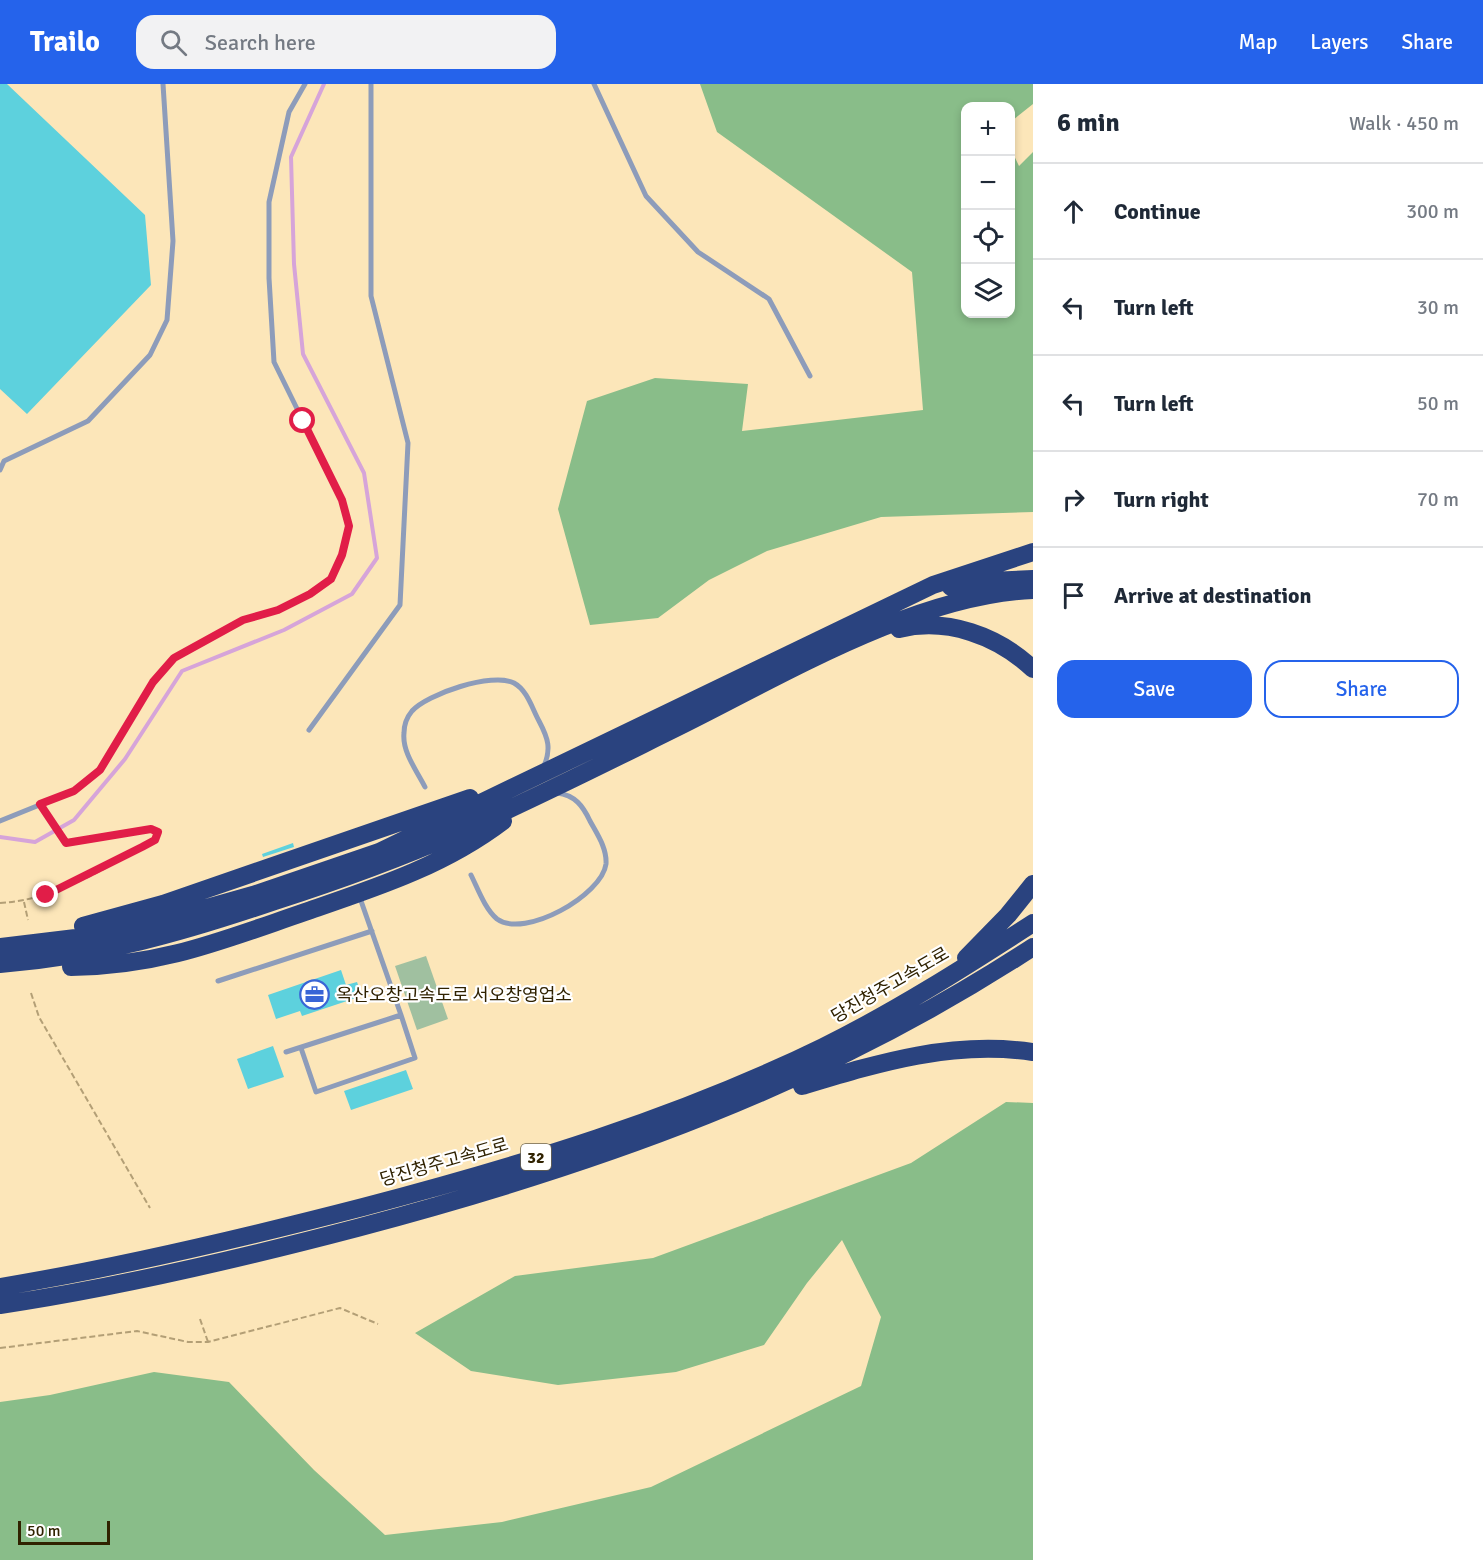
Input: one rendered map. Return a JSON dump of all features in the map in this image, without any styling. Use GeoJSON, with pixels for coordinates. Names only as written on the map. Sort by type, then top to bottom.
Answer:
{"type":"FeatureCollection","features":[{"type":"Feature","properties":{"kind":"highway"},"geometry":{"type":"LineString","coordinates":[[0,966],[104,952],[213,923],[406,855],[475,825],[540,783],[897,602],[975,569],[1033,552]]}},
{"type":"Feature","properties":{"kind":"highway"},"geometry":{"type":"LineString","coordinates":[[897,602],[968,584],[1033,579]]}},
{"type":"Feature","properties":{"kind":"highway"},"geometry":{"type":"LineString","coordinates":[[0,945],[112,932],[253,895],[400,843],[540,783],[857,639],[957,601],[992,594],[1033,590]]}},
{"type":"Feature","properties":{"kind":"highway"},"geometry":{"type":"LineString","coordinates":[[857,639],[905,627],[948,627],[989,639],[1033,669]]}},
{"type":"Feature","properties":{"kind":"highway"},"geometry":{"type":"LineString","coordinates":[[0,966],[107,966],[157,960],[187,952],[359,893],[447,858],[477,840],[540,783]]}},
{"type":"Feature","properties":{"kind":"highway"},"geometry":{"type":"LineString","coordinates":[[937,983],[1008,915],[1033,884]]}},
{"type":"Feature","properties":{"kind":"highway","name":"당진청주고속도로"},"geometry":{"type":"LineString","coordinates":[[0,1287],[210,1246],[381,1202],[550,1153],[767,1072],[849,1033],[937,983],[1033,923]]}},
{"type":"Feature","properties":{"kind":"highway","name":"32"},"geometry":{"type":"LineString","coordinates":[[0,1305],[191,1271],[373,1224],[526,1181],[717,1113],[850,1053],[1033,947]]}},
{"type":"Feature","properties":{"kind":"highway"},"geometry":{"type":"LineString","coordinates":[[717,1113],[905,1056],[970,1048],[1033,1052]]}},
{"type":"Feature","properties":{"kind":"lane"},"geometry":{"type":"LineString","coordinates":[[0,470],[4,461],[88,421],[150,355],[167,320],[173,241],[163,84]]}},
{"type":"Feature","properties":{"kind":"lane"},"geometry":{"type":"LineString","coordinates":[[0,820],[74,791],[100,770],[153,682],[174,658],[243,620],[278,610],[310,594],[331,579],[342,555],[349,526],[342,500],[274,362],[269,278],[269,202],[289,112],[305,84]]}},
{"type":"Feature","properties":{"kind":"lane"},"geometry":{"type":"LineString","coordinates":[[309,730],[400,605],[408,443],[371,296],[371,84]]}},
{"type":"Feature","properties":{"kind":"lane"},"geometry":{"type":"LineString","coordinates":[[594,84],[646,196],[698,252],[769,299],[810,376]]}},
{"type":"Feature","properties":{"kind":"lane"},"geometry":{"type":"LineString","coordinates":[[425,788],[405,744],[404,732],[408,717],[423,703],[471,682],[502,679],[514,683],[526,696],[549,744],[540,783],[568,795],[583,808],[605,852],[605,869],[598,882],[569,904],[541,920],[515,925],[503,922],[493,915],[471,876]]}},
{"type":"Feature","properties":{"kind":"lane"},"geometry":{"type":"LineString","coordinates":[[301,1048],[316,1092],[416,1058],[359,893]]}},
{"type":"Feature","properties":{"kind":"lane"},"geometry":{"type":"LineString","coordinates":[[218,981],[372,932]]}},
{"type":"Feature","properties":{"kind":"lane"},"geometry":{"type":"LineString","coordinates":[[286,1052],[400,1016]]}},
{"type":"Feature","properties":{"kind":"path"},"geometry":{"type":"LineString","coordinates":[[0,903],[24,902],[46,895],[155,840],[158,832],[151,829],[66,843],[57,833],[40,804]]}},
{"type":"Feature","properties":{"kind":"path"},"geometry":{"type":"LineString","coordinates":[[24,902],[28,920]]}},
{"type":"Feature","properties":{"kind":"path"},"geometry":{"type":"LineString","coordinates":[[31,993],[39,1017],[150,1208]]}},
{"type":"Feature","properties":{"kind":"path"},"geometry":{"type":"LineString","coordinates":[[0,1348],[137,1331],[188,1342],[208,1342],[340,1308],[378,1324]]}},
{"type":"Feature","properties":{"kind":"path"},"geometry":{"type":"LineString","coordinates":[[200,1319],[208,1342]]}},
{"type":"Feature","properties":{"kind":"green space"},"geometry":{"type":"Polygon","coordinates":[[[700,84],[1033,84],[1033,104],[1015,118],[1015,102],[961,102],[961,318],[1015,318],[1015,158],[1019,166],[1033,152],[1033,512],[881,517],[767,551],[709,580],[658,618],[590,625],[558,509],[587,401],[655,378],[748,384],[742,431],[923,410],[912,272],[717,132],[700,84]]]}},
{"type":"Feature","properties":{"kind":"green space"},"geometry":{"type":"Polygon","coordinates":[[[426,956],[448,1019],[417,1030],[395,966],[426,956]]]}},
{"type":"Feature","properties":{"kind":"green space"},"geometry":{"type":"Polygon","coordinates":[[[1006,1102],[1033,1103],[1033,1560],[0,1560],[0,1402],[50,1395],[154,1372],[229,1382],[314,1470],[385,1535],[502,1522],[651,1487],[861,1386],[881,1317],[842,1240],[807,1283],[764,1345],[676,1372],[558,1385],[471,1371],[415,1333],[515,1276],[653,1258],[911,1163],[1006,1102]]]}},
{"type":"Feature","properties":{"kind":"building"},"geometry":{"type":"Polygon","coordinates":[[[0,84],[7,84],[145,215],[151,285],[27,414],[0,389],[0,84]]]}},
{"type":"Feature","properties":{"kind":"building"},"geometry":{"type":"Polygon","coordinates":[[[293,843],[294,847],[263,857],[262,854],[293,843]]]}},
{"type":"Feature","properties":{"kind":"building","name":"옥산오창고속도로 서오창영업소"},"geometry":{"type":"Polygon","coordinates":[[[341,970],[346,985],[357,982],[362,996],[302,1016],[300,1011],[276,1019],[268,995],[341,970]]]}},
{"type":"Feature","properties":{"kind":"building"},"geometry":{"type":"Polygon","coordinates":[[[273,1046],[284,1077],[248,1089],[237,1059],[273,1046]]]}},
{"type":"Feature","properties":{"kind":"building"},"geometry":{"type":"Polygon","coordinates":[[[406,1070],[413,1089],[351,1110],[344,1091],[406,1070]]]}},
{"type":"Feature","properties":{"kind":"waterway"},"geometry":{"type":"LineString","coordinates":[[0,837],[35,842],[74,820],[125,759],[182,671],[284,630],[352,594],[377,558],[364,473],[303,354],[294,264],[291,157],[324,84]]}},
{"type":"Feature","properties":{"kind":"place","name":"옥산오창고속도로 서오창영업소"},"geometry":{"type":"Point","coordinates":[315,995]}},
{"type":"Feature","properties":{"kind":"route"},"geometry":{"type":"LineString","coordinates":[[46,895],[155,840],[158,832],[151,829],[66,843],[57,833],[40,804],[74,791],[100,770],[153,682],[174,658],[243,620],[278,610],[310,594],[331,579],[342,555],[349,526],[342,500],[303,421]]}}]}
